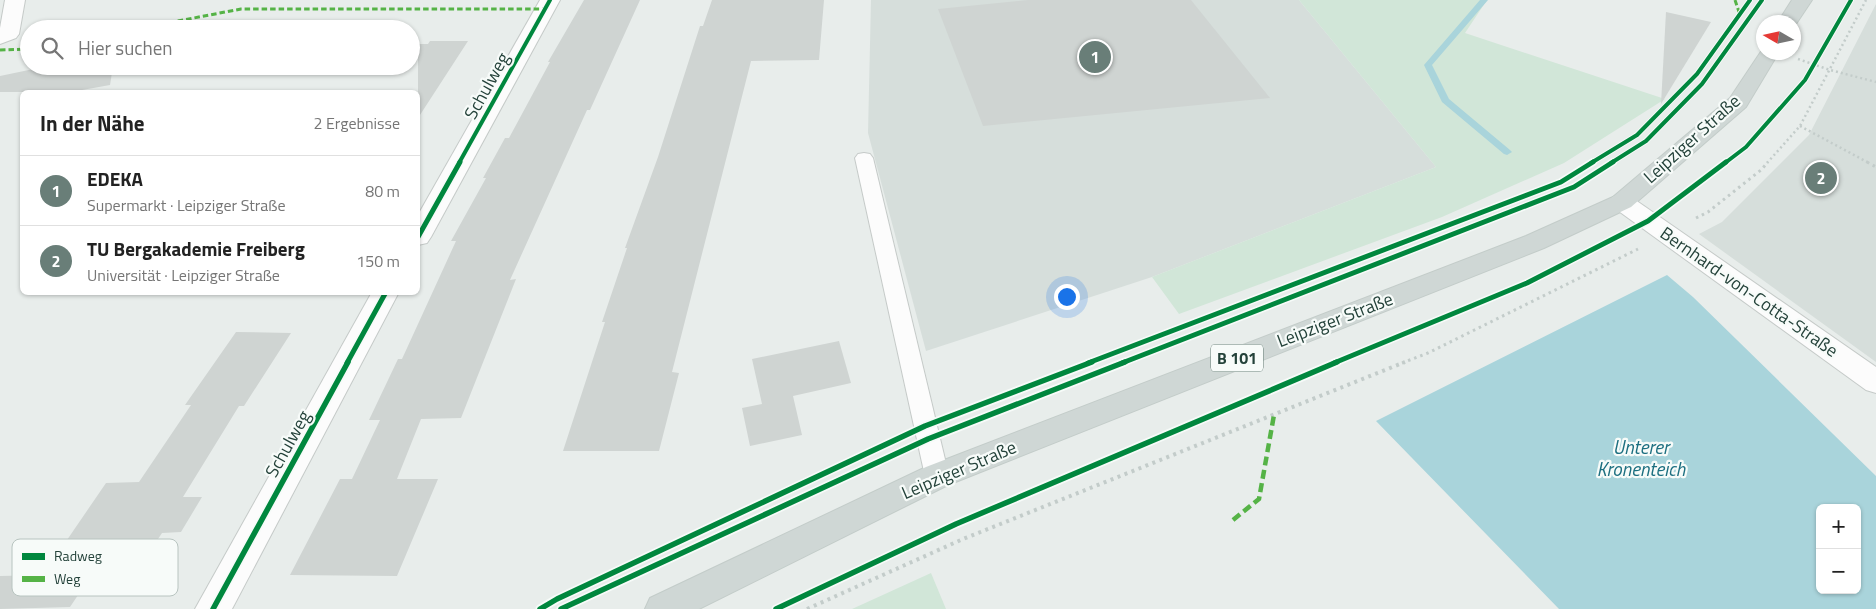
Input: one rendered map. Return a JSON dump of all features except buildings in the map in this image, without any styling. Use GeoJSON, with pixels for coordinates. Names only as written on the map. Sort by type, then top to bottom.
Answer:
{"type":"FeatureCollection","features":[{"type":"Feature","properties":{"kind":"main road"},"geometry":{"type":"LineString","coordinates":[[1792,15],[1802,0]]}},
{"type":"Feature","properties":{"kind":"main road","name":"Leipziger Straße"},"geometry":{"type":"LineString","coordinates":[[663,609],[937,476],[1535,242],[1622,202],[1738,102],[1764,60]]}},
{"type":"Feature","properties":{"kind":"street"},"geometry":{"type":"LineString","coordinates":[[0,38],[9,34],[15,0]]}},
{"type":"Feature","properties":{"kind":"street","name":"Schulweg"},"geometry":{"type":"LineString","coordinates":[[420,232],[550,0]]}},
{"type":"Feature","properties":{"kind":"street","name":"Bernhard-von-Cotta-Straße"},"geometry":{"type":"LineString","coordinates":[[1622,202],[1876,382]]}},
{"type":"Feature","properties":{"kind":"street","name":"Schulweg"},"geometry":{"type":"LineString","coordinates":[[213,609],[384,295]]}},
{"type":"Feature","properties":{"kind":"lane"},"geometry":{"type":"LineString","coordinates":[[864,158],[937,476]]}},
{"type":"Feature","properties":{"kind":"path"},"geometry":{"type":"LineString","coordinates":[[540,609],[556,599],[925,426],[1561,182],[1637,135],[1697,74],[1750,0]]}},
{"type":"Feature","properties":{"kind":"path"},"geometry":{"type":"LineString","coordinates":[[807,609],[963,539],[1428,353],[1668,235],[1708,212],[1761,170],[1800,126],[1866,0]]}},
{"type":"Feature","properties":{"kind":"path"},"geometry":{"type":"LineString","coordinates":[[1809,72],[1819,56]]}},
{"type":"Feature","properties":{"kind":"path"},"geometry":{"type":"LineString","coordinates":[[1801,59],[1830,70],[1876,82]]}},
{"type":"Feature","properties":{"kind":"path"},"geometry":{"type":"LineString","coordinates":[[1800,126],[1876,167]]}},
{"type":"Feature","properties":{"kind":"shaded area"},"geometry":{"type":"Polygon","coordinates":[[[871,0],[1299,0],[1436,167],[1152,277],[926,351],[868,133],[871,0]]]}},
{"type":"Feature","properties":{"kind":"shaded area"},"geometry":{"type":"Polygon","coordinates":[[[1876,4],[1876,362],[1699,234],[1722,222],[1809,135],[1876,4]]]}},
{"type":"Feature","properties":{"kind":"green space"},"geometry":{"type":"Polygon","coordinates":[[[1299,0],[1487,0],[1465,33],[1665,99],[1564,163],[1442,217],[1179,314],[1152,277],[1436,167],[1299,0]]]}},
{"type":"Feature","properties":{"kind":"green space"},"geometry":{"type":"Polygon","coordinates":[[[931,573],[946,609],[852,609],[931,573]]]}},
{"type":"Feature","properties":{"kind":"water","name":"Unterer Kronenteich"},"geometry":{"type":"Polygon","coordinates":[[[1667,275],[1693,297],[1876,476],[1876,609],[1559,609],[1376,421],[1667,275]]]}},
{"type":"Feature","properties":{"kind":"waterway"},"geometry":{"type":"LineString","coordinates":[[1484,0],[1428,65],[1445,100],[1507,152]]}},
{"type":"Feature","properties":{"kind":"marked path"},"geometry":{"type":"LineString","coordinates":[[1735,0],[1740,15]]}},
{"type":"Feature","properties":{"kind":"marked path"},"geometry":{"type":"LineString","coordinates":[[183,20],[241,9],[546,9]]}},
{"type":"Feature","properties":{"kind":"marked path"},"geometry":{"type":"LineString","coordinates":[[0,50],[20,49]]}},
{"type":"Feature","properties":{"kind":"marked path"},"geometry":{"type":"LineString","coordinates":[[1233,520],[1259,499],[1274,415]]}},
{"type":"Feature","properties":{"kind":"cycle path"},"geometry":{"type":"LineString","coordinates":[[420,233],[550,0]]}},
{"type":"Feature","properties":{"kind":"cycle path"},"geometry":{"type":"LineString","coordinates":[[540,609],[557,599],[925,426],[1561,182],[1637,135],[1697,74],[1750,0]]}},
{"type":"Feature","properties":{"kind":"cycle path"},"geometry":{"type":"LineString","coordinates":[[561,609],[928,439],[1574,187],[1646,141],[1702,84],[1762,0]]}},
{"type":"Feature","properties":{"kind":"cycle path"},"geometry":{"type":"LineString","coordinates":[[776,609],[956,524],[1527,283],[1648,221],[1746,147],[1805,80],[1851,0]]}},
{"type":"Feature","properties":{"kind":"cycle path"},"geometry":{"type":"LineString","coordinates":[[213,609],[384,295]]}},
{"type":"Feature","properties":{"kind":"place","name":"EDEKA"},"geometry":{"type":"Point","coordinates":[1095,57]}},
{"type":"Feature","properties":{"kind":"place","name":"TU Bergakademie Freiberg"},"geometry":{"type":"Point","coordinates":[1821,178]}}]}
